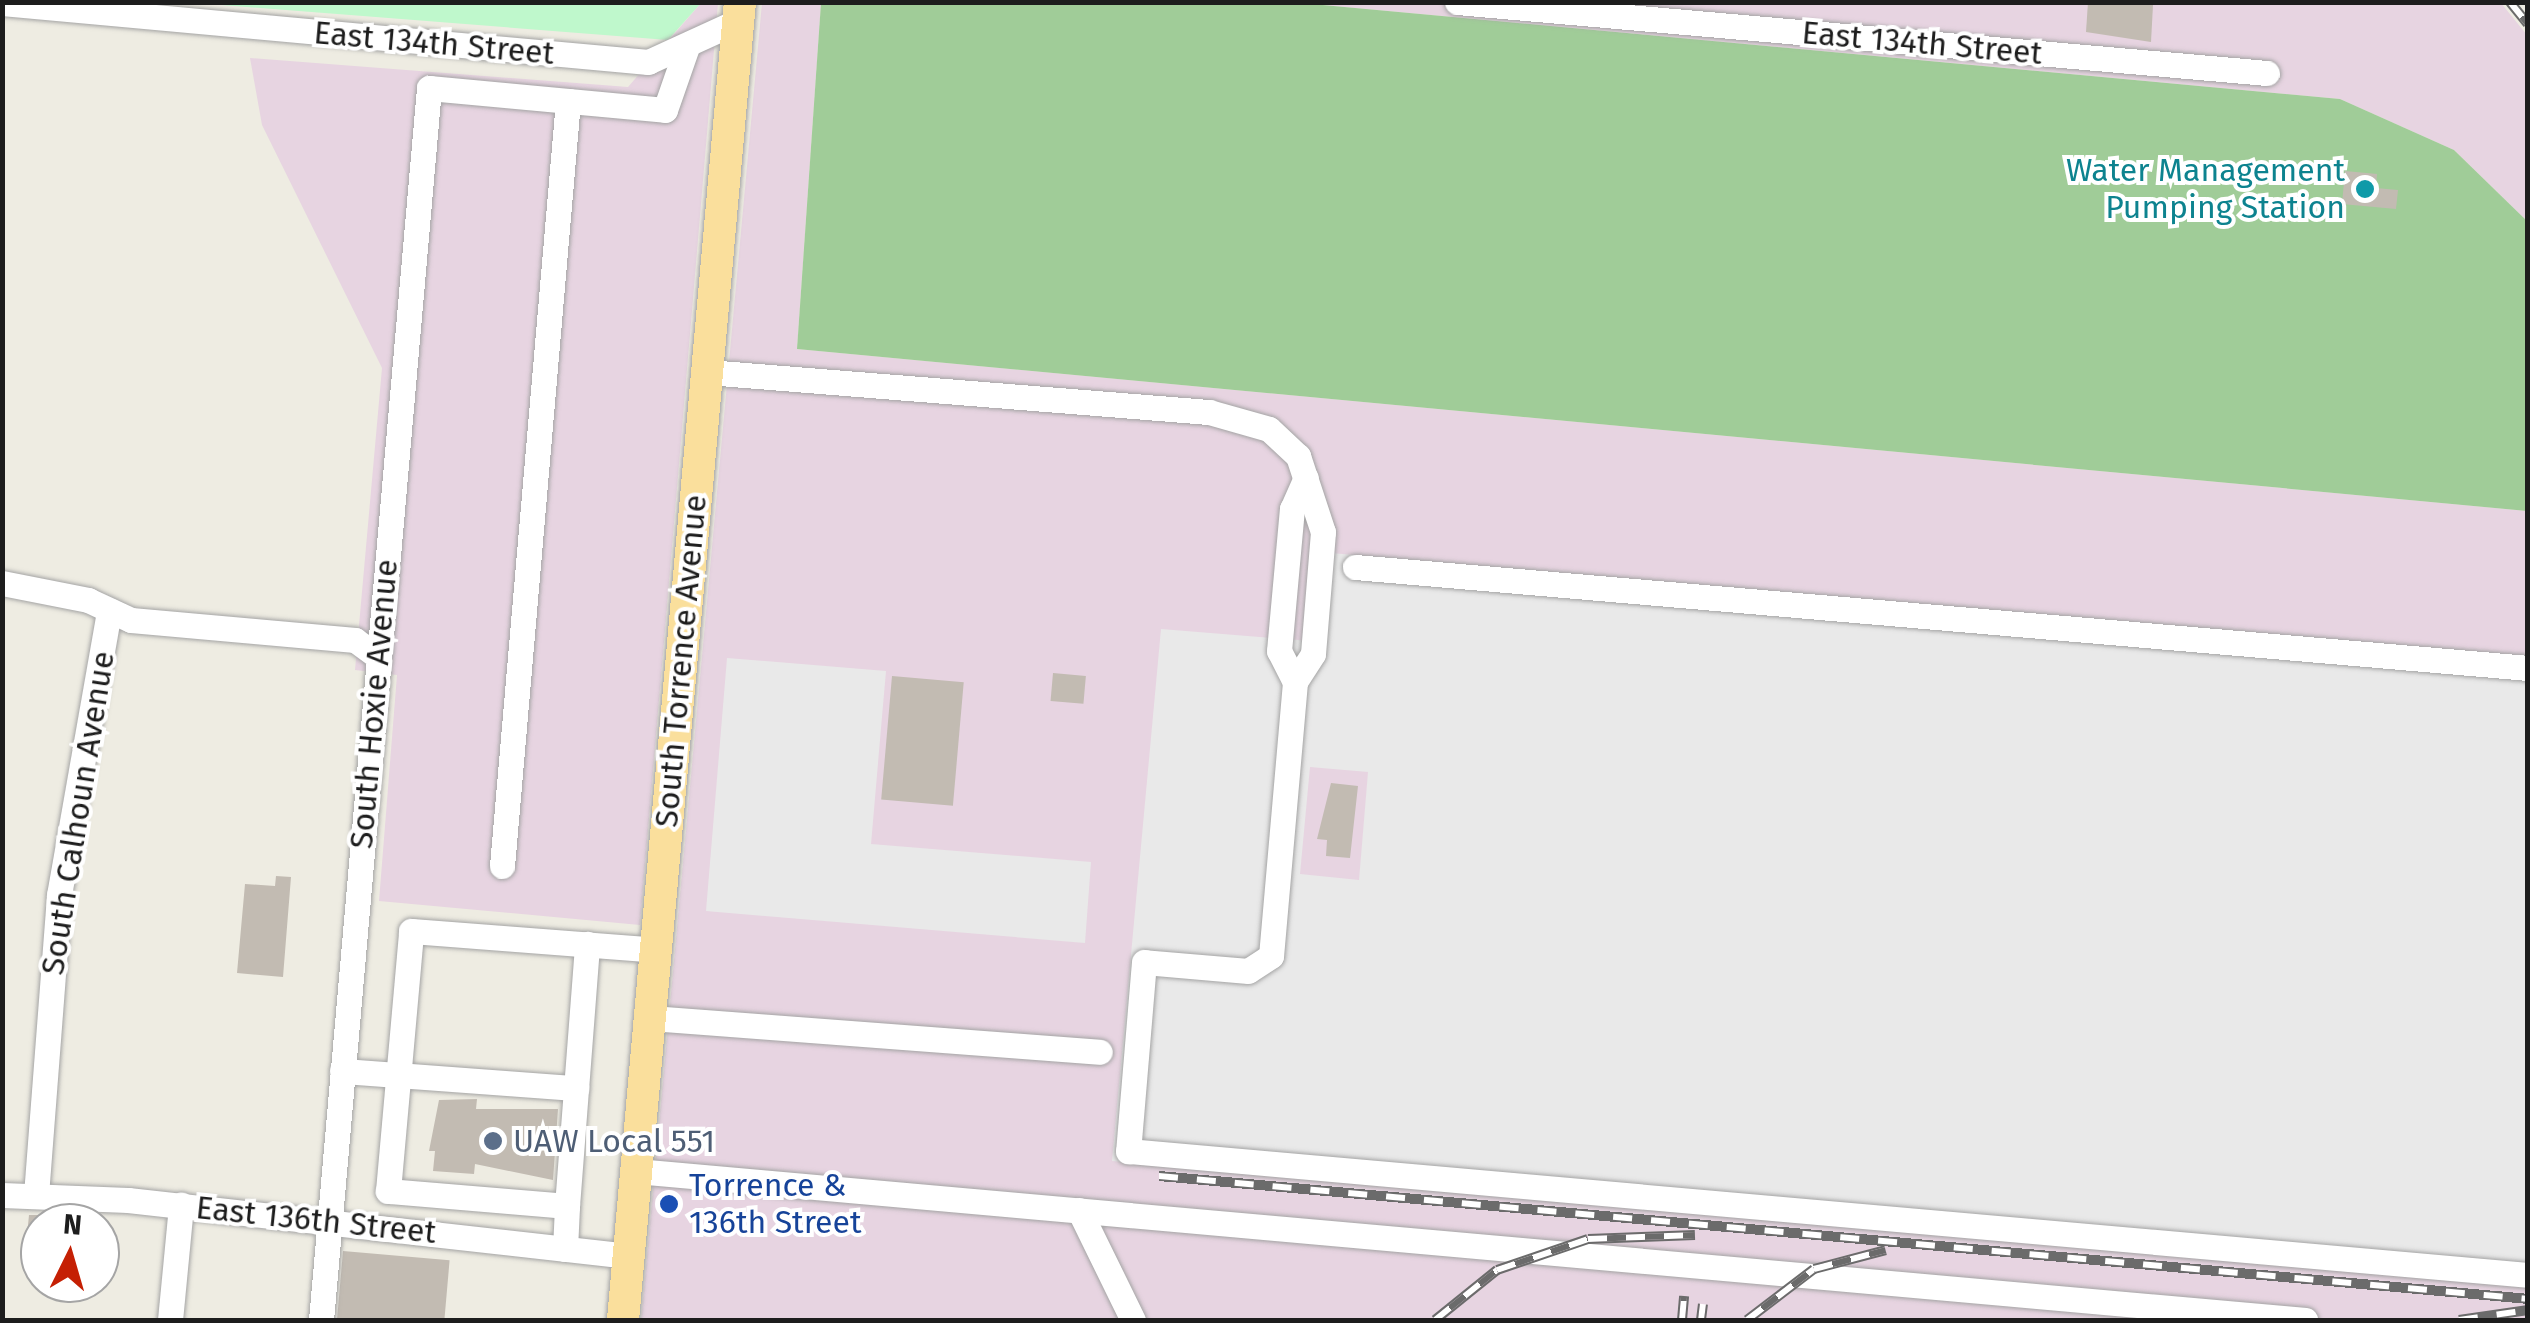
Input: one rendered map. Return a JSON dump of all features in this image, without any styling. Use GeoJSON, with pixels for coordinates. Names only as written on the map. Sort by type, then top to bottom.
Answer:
{"type":"FeatureCollection","features":[{"type":"Feature","properties":{"kind":"main road","name":"South Torrence Avenue"},"geometry":{"type":"LineString","coordinates":[[623,1320],[739,12]]}},
{"type":"Feature","properties":{"kind":"street","name":"East 134th Street"},"geometry":{"type":"LineString","coordinates":[[1457,2],[2267,72]]}},
{"type":"Feature","properties":{"kind":"street","name":"East 134th Street"},"geometry":{"type":"LineString","coordinates":[[2,3],[648,62],[687,46],[739,12]]}},
{"type":"Feature","properties":{"kind":"street"},"geometry":{"type":"LineString","coordinates":[[502,866],[568,101],[665,110],[687,46]]}},
{"type":"Feature","properties":{"kind":"street","name":"South Hoxie Avenue"},"geometry":{"type":"LineString","coordinates":[[321,1320],[429,88],[568,101]]}},
{"type":"Feature","properties":{"kind":"street"},"geometry":{"type":"LineString","coordinates":[[707,372],[1231,416],[1286,442],[1306,478],[1324,532],[1313,654],[1295,682],[1271,956],[1248,972],[1144,962],[1128,1150],[2528,1275]]}},
{"type":"Feature","properties":{"kind":"street"},"geometry":{"type":"LineString","coordinates":[[1355,567],[2528,668]]}},
{"type":"Feature","properties":{"kind":"street"},"geometry":{"type":"LineString","coordinates":[[2,583],[109,610],[131,620],[355,640],[378,656]]}},
{"type":"Feature","properties":{"kind":"street","name":"South Calhoun Avenue"},"geometry":{"type":"LineString","coordinates":[[36,1195],[59,895],[109,610]]}},
{"type":"Feature","properties":{"kind":"street"},"geometry":{"type":"LineString","coordinates":[[567,1206],[388,1192],[411,930],[656,950]]}},
{"type":"Feature","properties":{"kind":"street"},"geometry":{"type":"LineString","coordinates":[[564,1249],[587,944]]}},
{"type":"Feature","properties":{"kind":"street"},"geometry":{"type":"LineString","coordinates":[[650,1018],[1100,1052]]}},
{"type":"Feature","properties":{"kind":"street"},"geometry":{"type":"LineString","coordinates":[[342,1071],[576,1088]]}},
{"type":"Feature","properties":{"kind":"street"},"geometry":{"type":"LineString","coordinates":[[636,1171],[2305,1320]]}},
{"type":"Feature","properties":{"kind":"street","name":"East 136th Street"},"geometry":{"type":"LineString","coordinates":[[2,1195],[180,1205],[629,1256]]}},
{"type":"Feature","properties":{"kind":"street"},"geometry":{"type":"LineString","coordinates":[[170,1320],[180,1205]]}},
{"type":"Feature","properties":{"kind":"street"},"geometry":{"type":"LineString","coordinates":[[1078,1210],[1133,1320]]}},
{"type":"Feature","properties":{"kind":"shaded area"},"geometry":{"type":"Polygon","coordinates":[[[701,3],[718,3],[640,925],[379,901],[397,675],[355,670],[382,368],[262,125],[250,58],[628,87],[701,3]]]}},
{"type":"Feature","properties":{"kind":"shaded area"},"geometry":{"type":"Polygon","coordinates":[[[762,3],[821,3],[797,349],[2527,511],[2527,1320],[641,1320],[762,3]]]}},
{"type":"Feature","properties":{"kind":"shaded area"},"geometry":{"type":"Polygon","coordinates":[[[1301,3],[2501,3],[2527,35],[2527,221],[2454,150],[2340,99],[1301,3]]]}},
{"type":"Feature","properties":{"kind":"shaded area"},"geometry":{"type":"Polygon","coordinates":[[[1331,553],[2527,658],[2527,1285],[1112,1161],[1161,629],[1322,642],[1331,553]],[[1310,767],[1300,874],[1359,880],[1368,772],[1310,767]]]}},
{"type":"Feature","properties":{"kind":"shaded area"},"geometry":{"type":"Polygon","coordinates":[[[727,658],[886,671],[871,844],[1091,862],[1085,943],[706,911],[727,658]]]}},
{"type":"Feature","properties":{"kind":"green space"},"geometry":{"type":"Polygon","coordinates":[[[196,3],[701,3],[668,40],[196,3]]]}},
{"type":"Feature","properties":{"kind":"green space"},"geometry":{"type":"Polygon","coordinates":[[[821,3],[1301,3],[2340,99],[2454,150],[2527,221],[2527,511],[797,349],[821,3]]]}},
{"type":"Feature","properties":{"kind":"building"},"geometry":{"type":"Polygon","coordinates":[[[2088,2],[2153,5],[2151,42],[2086,32],[2088,2]]]}},
{"type":"Feature","properties":{"kind":"building","name":"Water Management Pumping Station"},"geometry":{"type":"Polygon","coordinates":[[[2345,171],[2377,174],[2376,188],[2398,190],[2396,209],[2342,204],[2345,171]]]}},
{"type":"Feature","properties":{"kind":"building"},"geometry":{"type":"Polygon","coordinates":[[[1053,673],[1086,676],[1083,704],[1051,701],[1053,673]]]}},
{"type":"Feature","properties":{"kind":"building"},"geometry":{"type":"Polygon","coordinates":[[[892,676],[964,682],[953,806],[881,800],[892,676]]]}},
{"type":"Feature","properties":{"kind":"building"},"geometry":{"type":"Polygon","coordinates":[[[1331,783],[1358,786],[1350,858],[1326,856],[1327,840],[1317,839],[1331,783]]]}},
{"type":"Feature","properties":{"kind":"building"},"geometry":{"type":"Polygon","coordinates":[[[276,876],[291,877],[283,977],[237,973],[245,884],[275,886],[276,876]]]}},
{"type":"Feature","properties":{"kind":"building","name":"UAW Local 551"},"geometry":{"type":"Polygon","coordinates":[[[477,1099],[476,1109],[558,1109],[553,1180],[475,1164],[474,1174],[433,1171],[435,1151],[429,1151],[439,1100],[477,1099]]]}},
{"type":"Feature","properties":{"kind":"building"},"geometry":{"type":"Polygon","coordinates":[[[343,1251],[450,1260],[444,1320],[337,1320],[343,1251]]]}},
{"type":"Feature","properties":{"kind":"railway"},"geometry":{"type":"LineString","coordinates":[[2510,2],[2528,24]]}},
{"type":"Feature","properties":{"kind":"railway"},"geometry":{"type":"LineString","coordinates":[[1159,1176],[2528,1299]]}},
{"type":"Feature","properties":{"kind":"railway"},"geometry":{"type":"LineString","coordinates":[[1435,1320],[1497,1270],[1588,1239],[1695,1235]]}},
{"type":"Feature","properties":{"kind":"railway"},"geometry":{"type":"LineString","coordinates":[[1747,1320],[1814,1269],[1886,1250]]}},
{"type":"Feature","properties":{"kind":"railway"},"geometry":{"type":"LineString","coordinates":[[1682,1320],[1684,1296]]}},
{"type":"Feature","properties":{"kind":"railway"},"geometry":{"type":"LineString","coordinates":[[1701,1320],[1703,1304]]}},
{"type":"Feature","properties":{"kind":"railway"},"geometry":{"type":"LineString","coordinates":[[2459,1320],[2528,1310]]}},
{"type":"Feature","properties":{"kind":"place","name":"Water Management Pumping Station"},"geometry":{"type":"Point","coordinates":[2365,189]}},
{"type":"Feature","properties":{"kind":"place","name":"UAW Local 551"},"geometry":{"type":"Point","coordinates":[493,1141]}},
{"type":"Feature","properties":{"kind":"place","name":"Torrence & 136th Street"},"geometry":{"type":"Point","coordinates":[669,1204]}}]}
